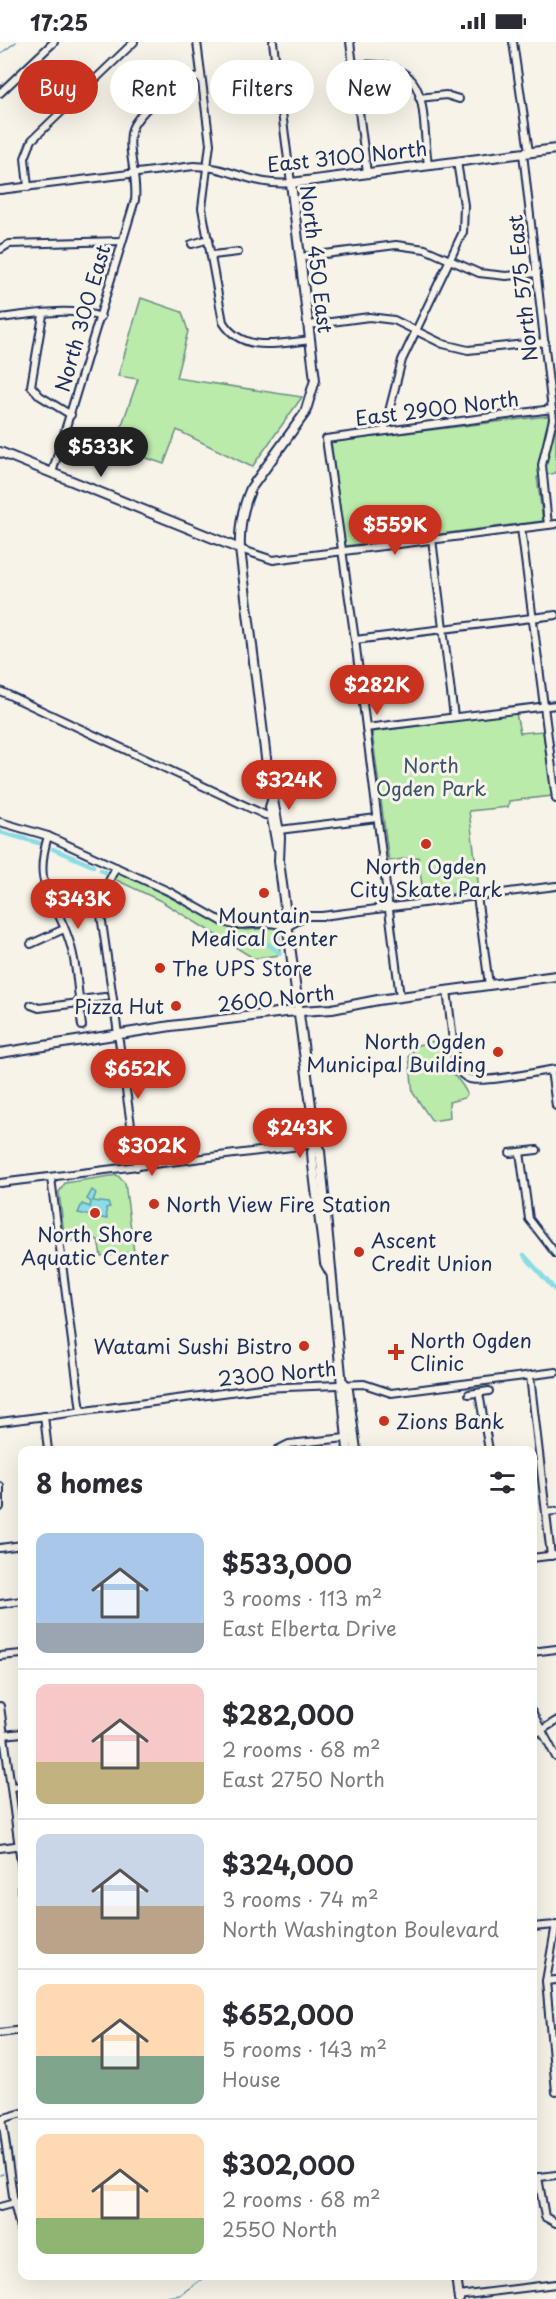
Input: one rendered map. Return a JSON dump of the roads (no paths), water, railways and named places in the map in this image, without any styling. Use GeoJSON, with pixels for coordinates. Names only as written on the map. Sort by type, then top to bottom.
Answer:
{"type":"FeatureCollection","features":[{"type":"Feature","properties":{"kind":"main road","name":"East 3100 North"},"geometry":{"type":"LineString","coordinates":[[291,183],[556,149]]}},
{"type":"Feature","properties":{"kind":"main road","name":"North 450 East"},"geometry":{"type":"LineString","coordinates":[[273,798],[243,576],[240,526],[245,500],[251,488],[311,400],[315,373],[291,183]]}},
{"type":"Feature","properties":{"kind":"main road"},"geometry":{"type":"LineString","coordinates":[[0,452],[240,549]]}},
{"type":"Feature","properties":{"kind":"main road"},"geometry":{"type":"LineString","coordinates":[[273,798],[271,816],[279,852]]}},
{"type":"Feature","properties":{"kind":"main road"},"geometry":{"type":"LineString","coordinates":[[273,798],[279,830],[282,885],[316,1144],[320,1151],[332,1263],[330,1272],[344,1383],[348,1390],[355,1446]]}},
{"type":"Feature","properties":{"kind":"main road","name":"2600 North"},"geometry":{"type":"LineString","coordinates":[[0,1053],[299,1011],[332,1009],[447,990],[556,976]]}},
{"type":"Feature","properties":{"kind":"main road"},"geometry":{"type":"LineString","coordinates":[[316,1144],[312,1152],[315,1188],[325,1263],[330,1272]]}},
{"type":"Feature","properties":{"kind":"main road"},"geometry":{"type":"LineString","coordinates":[[344,1383],[341,1390],[347,1446]]}},
{"type":"Feature","properties":{"kind":"main road"},"geometry":{"type":"LineString","coordinates":[[456,2280],[458,2297]]}},
{"type":"Feature","properties":{"kind":"street"},"geometry":{"type":"LineString","coordinates":[[0,93],[54,42]]}},
{"type":"Feature","properties":{"kind":"street"},"geometry":{"type":"LineString","coordinates":[[28,187],[25,158],[32,140],[134,42]]}},
{"type":"Feature","properties":{"kind":"street"},"geometry":{"type":"LineString","coordinates":[[197,42],[210,144],[202,208],[213,255],[219,309],[230,333],[255,344],[311,340]]}},
{"type":"Feature","properties":{"kind":"street","name":"North 450 East"},"geometry":{"type":"LineString","coordinates":[[273,42],[291,183]]}},
{"type":"Feature","properties":{"kind":"street"},"geometry":{"type":"LineString","coordinates":[[350,42],[352,60]]}},
{"type":"Feature","properties":{"kind":"street","name":"North 575 East"},"geometry":{"type":"LineString","coordinates":[[513,42],[552,409],[553,425],[542,465],[548,525]]}},
{"type":"Feature","properties":{"kind":"street","name":"North 300 East"},"geometry":{"type":"LineString","coordinates":[[52,472],[135,200],[132,129],[139,117],[172,86],[188,79],[201,77]]}},
{"type":"Feature","properties":{"kind":"street"},"geometry":{"type":"LineString","coordinates":[[412,77],[419,98],[428,165]]}},
{"type":"Feature","properties":{"kind":"street"},"geometry":{"type":"LineString","coordinates":[[419,98],[446,95],[459,99]]}},
{"type":"Feature","properties":{"kind":"street"},"geometry":{"type":"LineString","coordinates":[[359,114],[367,173]]}},
{"type":"Feature","properties":{"kind":"street"},"geometry":{"type":"LineString","coordinates":[[384,431],[398,373],[415,331],[451,261],[463,232],[464,205],[457,162]]}},
{"type":"Feature","properties":{"kind":"street","name":"East 3100 North"},"geometry":{"type":"LineString","coordinates":[[0,190],[135,172],[207,166],[265,184],[291,183]]}},
{"type":"Feature","properties":{"kind":"street"},"geometry":{"type":"LineString","coordinates":[[192,244],[209,239]]}},
{"type":"Feature","properties":{"kind":"street"},"geometry":{"type":"LineString","coordinates":[[1,249],[9,244],[122,241]]}},
{"type":"Feature","properties":{"kind":"street"},"geometry":{"type":"LineString","coordinates":[[301,257],[396,245],[426,249],[479,273],[506,276],[537,273]]}},
{"type":"Feature","properties":{"kind":"street"},"geometry":{"type":"LineString","coordinates":[[213,255],[238,252]]}},
{"type":"Feature","properties":{"kind":"street"},"geometry":{"type":"LineString","coordinates":[[0,318],[79,312],[100,317]]}},
{"type":"Feature","properties":{"kind":"street"},"geometry":{"type":"LineString","coordinates":[[43,315],[30,386],[40,396],[71,415]]}},
{"type":"Feature","properties":{"kind":"street"},"geometry":{"type":"LineString","coordinates":[[309,325],[369,317],[393,320],[443,344],[468,350],[545,342]]}},
{"type":"Feature","properties":{"kind":"street","name":"East 2900 North"},"geometry":{"type":"LineString","coordinates":[[342,551],[326,439],[552,409]]}},
{"type":"Feature","properties":{"kind":"street"},"geometry":{"type":"LineString","coordinates":[[240,549],[273,560],[556,524]]}},
{"type":"Feature","properties":{"kind":"street"},"geometry":{"type":"LineString","coordinates":[[521,528],[546,706],[556,798]]}},
{"type":"Feature","properties":{"kind":"street"},"geometry":{"type":"LineString","coordinates":[[432,539],[453,717]]}},
{"type":"Feature","properties":{"kind":"street"},"geometry":{"type":"LineString","coordinates":[[342,551],[400,997]]}},
{"type":"Feature","properties":{"kind":"street"},"geometry":{"type":"LineString","coordinates":[[355,640],[556,615]]}},
{"type":"Feature","properties":{"kind":"street"},"geometry":{"type":"LineString","coordinates":[[0,691],[271,816]]}},
{"type":"Feature","properties":{"kind":"street"},"geometry":{"type":"LineString","coordinates":[[366,728],[556,705]]}},
{"type":"Feature","properties":{"kind":"street"},"geometry":{"type":"LineString","coordinates":[[279,830],[377,818]]}},
{"type":"Feature","properties":{"kind":"street"},"geometry":{"type":"LineString","coordinates":[[0,822],[48,836],[170,892],[224,922],[241,925],[270,922],[286,916],[303,918],[556,886]]}},
{"type":"Feature","properties":{"kind":"street"},"geometry":{"type":"LineString","coordinates":[[48,836],[41,865],[42,879],[64,929],[72,955],[82,1026]]}},
{"type":"Feature","properties":{"kind":"street"},"geometry":{"type":"LineString","coordinates":[[116,867],[105,889],[101,915],[116,1036],[137,1167]]}},
{"type":"Feature","properties":{"kind":"street"},"geometry":{"type":"LineString","coordinates":[[477,896],[489,985]]}},
{"type":"Feature","properties":{"kind":"street"},"geometry":{"type":"LineString","coordinates":[[270,922],[288,926],[303,918]]}},
{"type":"Feature","properties":{"kind":"street"},"geometry":{"type":"LineString","coordinates":[[31,944],[64,929]]}},
{"type":"Feature","properties":{"kind":"street"},"geometry":{"type":"LineString","coordinates":[[447,990],[456,1066],[463,1076],[483,1079],[554,1070],[556,1106]]}},
{"type":"Feature","properties":{"kind":"street"},"geometry":{"type":"LineString","coordinates":[[31,1005],[39,1008],[105,997]]}},
{"type":"Feature","properties":{"kind":"street"},"geometry":{"type":"LineString","coordinates":[[0,1184],[316,1144]]}},
{"type":"Feature","properties":{"kind":"street"},"geometry":{"type":"LineString","coordinates":[[510,1154],[537,1150]]}},
{"type":"Feature","properties":{"kind":"street"},"geometry":{"type":"LineString","coordinates":[[520,1152],[529,1220],[554,1252]]}},
{"type":"Feature","properties":{"kind":"street"},"geometry":{"type":"LineString","coordinates":[[51,1178],[81,1411]]}},
{"type":"Feature","properties":{"kind":"street","name":"2300 North"},"geometry":{"type":"LineString","coordinates":[[0,1422],[261,1388],[344,1383],[364,1384],[391,1393],[556,1372]]}},
{"type":"Feature","properties":{"kind":"street"},"geometry":{"type":"LineString","coordinates":[[530,1376],[546,1512],[554,1556],[537,1558]]}},
{"type":"Feature","properties":{"kind":"street"},"geometry":{"type":"LineString","coordinates":[[470,1394],[489,1391]]}},
{"type":"Feature","properties":{"kind":"street"},"geometry":{"type":"LineString","coordinates":[[479,1393],[488,1446]]}},
{"type":"Feature","properties":{"kind":"street"},"geometry":{"type":"LineString","coordinates":[[44,1416],[48,1446]]}},
{"type":"Feature","properties":{"kind":"street"},"geometry":{"type":"LineString","coordinates":[[285,1446],[346,1438]]}},
{"type":"Feature","properties":{"kind":"street"},"geometry":{"type":"LineString","coordinates":[[0,1486],[0,1507]]}},
{"type":"Feature","properties":{"kind":"street"},"geometry":{"type":"LineString","coordinates":[[546,1512],[556,1511]]}},
{"type":"Feature","properties":{"kind":"street"},"geometry":{"type":"LineString","coordinates":[[0,1548],[18,1546]]}},
{"type":"Feature","properties":{"kind":"street"},"geometry":{"type":"LineString","coordinates":[[0,1604],[18,1602]]}},
{"type":"Feature","properties":{"kind":"street"},"geometry":{"type":"LineString","coordinates":[[537,1651],[556,1649]]}},
{"type":"Feature","properties":{"kind":"street"},"geometry":{"type":"LineString","coordinates":[[0,1656],[18,1654]]}},
{"type":"Feature","properties":{"kind":"street"},"geometry":{"type":"LineString","coordinates":[[0,1706],[18,1828]]}},
{"type":"Feature","properties":{"kind":"street"},"geometry":{"type":"LineString","coordinates":[[537,1721],[556,1757]]}},
{"type":"Feature","properties":{"kind":"street"},"geometry":{"type":"LineString","coordinates":[[537,1733],[556,1721]]}},
{"type":"Feature","properties":{"kind":"street"},"geometry":{"type":"LineString","coordinates":[[4,1735],[18,1733]]}},
{"type":"Feature","properties":{"kind":"street"},"geometry":{"type":"LineString","coordinates":[[11,1787],[18,1786]]}},
{"type":"Feature","properties":{"kind":"street"},"geometry":{"type":"LineString","coordinates":[[0,1848],[18,1845]]}},
{"type":"Feature","properties":{"kind":"street"},"geometry":{"type":"LineString","coordinates":[[537,1927],[556,1925],[546,1982],[556,2092]]}},
{"type":"Feature","properties":{"kind":"street"},"geometry":{"type":"LineString","coordinates":[[546,1982],[556,1980]]}},
{"type":"Feature","properties":{"kind":"street"},"geometry":{"type":"LineString","coordinates":[[0,2033],[18,2031]]}},
{"type":"Feature","properties":{"kind":"street"},"geometry":{"type":"LineString","coordinates":[[18,2114],[1,2119],[18,2220]]}},
{"type":"Feature","properties":{"kind":"street"},"geometry":{"type":"LineString","coordinates":[[537,2178],[556,2175]]}},
{"type":"Feature","properties":{"kind":"street"},"geometry":{"type":"LineString","coordinates":[[537,2182],[545,2217],[556,2223]]}},
{"type":"Feature","properties":{"kind":"street"},"geometry":{"type":"LineString","coordinates":[[0,2207],[18,2202]]}},
{"type":"Feature","properties":{"kind":"street"},"geometry":{"type":"LineString","coordinates":[[458,2297],[556,2284]]}},
{"type":"Feature","properties":{"kind":"water"},"geometry":{"type":"Polygon","coordinates":[[[92,1190],[96,1193],[93,1201],[108,1203],[110,1207],[106,1208],[107,1219],[78,1213],[82,1204],[90,1207],[91,1202],[87,1199],[92,1190]]]}},
{"type":"Feature","properties":{"kind":"waterway"},"geometry":{"type":"LineString","coordinates":[[0,54],[16,42]]}},
{"type":"Feature","properties":{"kind":"waterway"},"geometry":{"type":"LineString","coordinates":[[0,832],[39,843]]}},
{"type":"Feature","properties":{"kind":"waterway"},"geometry":{"type":"LineString","coordinates":[[53,849],[93,866]]}},
{"type":"Feature","properties":{"kind":"waterway"},"geometry":{"type":"LineString","coordinates":[[101,870],[105,872]]}},
{"type":"Feature","properties":{"kind":"waterway"},"geometry":{"type":"LineString","coordinates":[[229,936],[230,939],[238,940]]}},
{"type":"Feature","properties":{"kind":"waterway"},"geometry":{"type":"LineString","coordinates":[[257,939],[280,953]]}},
{"type":"Feature","properties":{"kind":"waterway"},"geometry":{"type":"LineString","coordinates":[[524,1255],[556,1291]]}},
{"type":"Feature","properties":{"kind":"waterway"},"geometry":{"type":"LineString","coordinates":[[153,2299],[180,2295],[201,2280]]}},
{"type":"Feature","properties":{"kind":"place","name":"North Ogden City Skate Park"},"geometry":{"type":"Point","coordinates":[426,844]}},
{"type":"Feature","properties":{"kind":"place","name":"Mountain Medical Center"},"geometry":{"type":"Point","coordinates":[264,893]}},
{"type":"Feature","properties":{"kind":"place","name":"The UPS Store"},"geometry":{"type":"Point","coordinates":[160,968]}},
{"type":"Feature","properties":{"kind":"place","name":"Pizza Hut"},"geometry":{"type":"Point","coordinates":[176,1006]}},
{"type":"Feature","properties":{"kind":"place","name":"North Ogden Municipal Building"},"geometry":{"type":"Point","coordinates":[498,1052]}},
{"type":"Feature","properties":{"kind":"place","name":"North View Fire Station"},"geometry":{"type":"Point","coordinates":[154,1204]}},
{"type":"Feature","properties":{"kind":"place","name":"North Shore Aquatic Center"},"geometry":{"type":"Point","coordinates":[95,1213]}},
{"type":"Feature","properties":{"kind":"place","name":"Ascent Credit Union"},"geometry":{"type":"Point","coordinates":[359,1252]}},
{"type":"Feature","properties":{"kind":"place","name":"Watami Sushi Bistro"},"geometry":{"type":"Point","coordinates":[304,1346]}},
{"type":"Feature","properties":{"kind":"place","name":"North Ogden Clinic"},"geometry":{"type":"Point","coordinates":[396,1352]}},
{"type":"Feature","properties":{"kind":"place","name":"Zions Bank"},"geometry":{"type":"Point","coordinates":[384,1421]}},
{"type":"Feature","properties":{"kind":"park label","name":"North Ogden Park"},"geometry":{"type":"Point","coordinates":[431,776]}}]}
